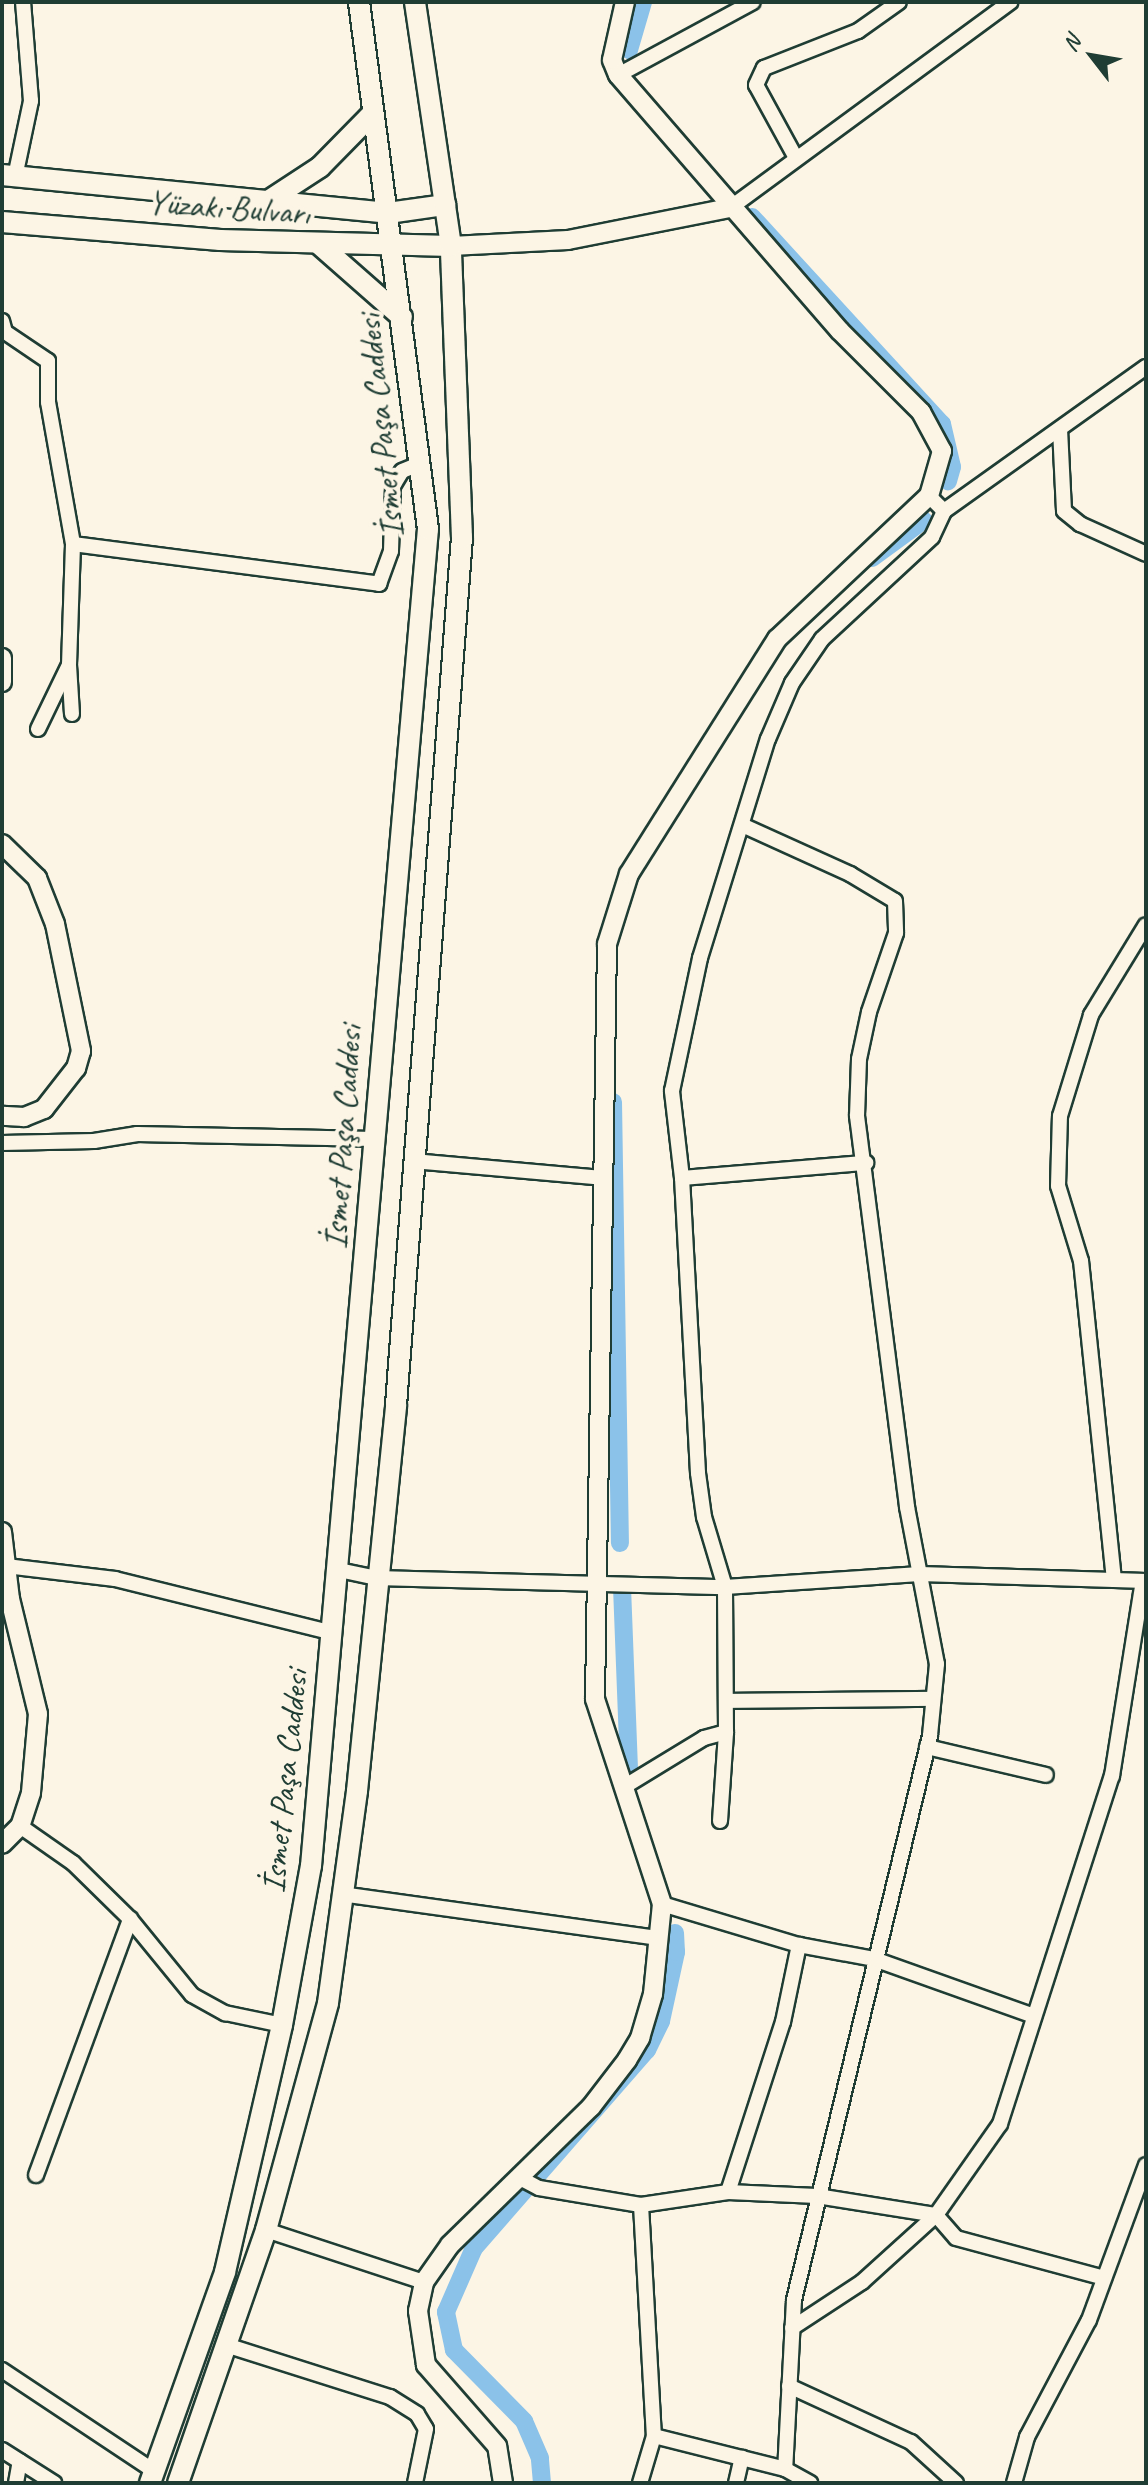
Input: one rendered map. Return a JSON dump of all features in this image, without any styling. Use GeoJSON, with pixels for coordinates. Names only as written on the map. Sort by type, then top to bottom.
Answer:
{"type":"FeatureCollection","features":[{"type":"Feature","properties":{"kind":"main road","name":"İsmet Paşa Caddesi"},"geometry":{"type":"LineString","coordinates":[[152,2477],[225,2272],[282,2025],[311,1866],[428,529],[359,2]]}},
{"type":"Feature","properties":{"kind":"main road"},"geometry":{"type":"LineString","coordinates":[[178,2483],[229,2346],[266,2230],[328,2003],[357,1791],[376,1578],[396,1405],[461,553],[451,246],[415,2]]}},
{"type":"Feature","properties":{"kind":"main road"},"geometry":{"type":"LineString","coordinates":[[268,201],[320,167],[373,113]]}},
{"type":"Feature","properties":{"kind":"main road","name":"Yüzakı Bulvarı"},"geometry":{"type":"LineString","coordinates":[[8,176],[388,213],[445,205]]}},
{"type":"Feature","properties":{"kind":"main road","name":"Yüzakı Bulvarı"},"geometry":{"type":"LineString","coordinates":[[2,222],[320,245],[393,248],[451,246]]}},
{"type":"Feature","properties":{"kind":"main road"},"geometry":{"type":"LineString","coordinates":[[320,245],[402,317]]}},
{"type":"Feature","properties":{"kind":"street"},"geometry":{"type":"LineString","coordinates":[[8,176],[31,101],[23,2]]}},
{"type":"Feature","properties":{"kind":"street"},"geometry":{"type":"LineString","coordinates":[[503,2483],[497,2446],[426,2365],[418,2311],[424,2282],[450,2245],[529,2183],[591,2107],[640,2038],[653,1994],[662,1904],[627,1785],[595,1699],[607,944],[629,874],[777,639],[929,496],[942,451],[921,412],[730,208],[619,75],[612,60],[625,2]]}},
{"type":"Feature","properties":{"kind":"street"},"geometry":{"type":"LineString","coordinates":[[619,75],[753,2]]}},
{"type":"Feature","properties":{"kind":"street"},"geometry":{"type":"LineString","coordinates":[[796,158],[756,85],[764,68],[858,31],[899,2]]}},
{"type":"Feature","properties":{"kind":"street"},"geometry":{"type":"LineString","coordinates":[[451,246],[568,240],[730,208],[1010,2]]}},
{"type":"Feature","properties":{"kind":"street"},"geometry":{"type":"LineString","coordinates":[[2,321],[5,332],[48,361],[48,402],[73,544],[69,665],[72,714]]}},
{"type":"Feature","properties":{"kind":"street"},"geometry":{"type":"LineString","coordinates":[[720,1821],[726,1732],[725,1587],[704,1517],[698,1473],[682,1178],[672,1091],[700,958],[792,683],[822,639],[932,537],[944,511],[1146,367]]}},
{"type":"Feature","properties":{"kind":"street"},"geometry":{"type":"LineString","coordinates":[[1060,429],[1064,511],[1080,524],[1146,554]]}},
{"type":"Feature","properties":{"kind":"street"},"geometry":{"type":"LineString","coordinates":[[73,544],[379,584],[391,551],[393,486],[402,471],[419,464]]}},
{"type":"Feature","properties":{"kind":"street"},"geometry":{"type":"LineString","coordinates":[[929,496],[944,511]]}},
{"type":"Feature","properties":{"kind":"street"},"geometry":{"type":"LineString","coordinates":[[2,658],[2,682]]}},
{"type":"Feature","properties":{"kind":"street"},"geometry":{"type":"LineString","coordinates":[[38,729],[69,665]]}},
{"type":"Feature","properties":{"kind":"street"},"geometry":{"type":"LineString","coordinates":[[742,825],[850,874],[895,901],[896,933],[869,1012],[859,1059],[857,1116],[866,1163],[887,1359],[937,1664],[927,1747],[817,2196],[792,2328],[785,2469]]}},
{"type":"Feature","properties":{"kind":"street"},"geometry":{"type":"LineString","coordinates":[[2,844],[37,878],[55,924],[81,1051],[76,1068],[44,1109],[24,1117],[2,1116]]}},
{"type":"Feature","properties":{"kind":"street"},"geometry":{"type":"LineString","coordinates":[[1114,1580],[1081,1261],[1058,1186],[1060,1116],[1091,1015],[1146,925]]}},
{"type":"Feature","properties":{"kind":"street"},"geometry":{"type":"LineString","coordinates":[[2,1143],[94,1141],[137,1134],[374,1139]]}},
{"type":"Feature","properties":{"kind":"street"},"geometry":{"type":"LineString","coordinates":[[413,1161],[602,1178]]}},
{"type":"Feature","properties":{"kind":"street"},"geometry":{"type":"LineString","coordinates":[[682,1178],[866,1163]]}},
{"type":"Feature","properties":{"kind":"street"},"geometry":{"type":"LineString","coordinates":[[2,1532],[6,1566],[38,1714],[31,1793],[20,1826],[2,1844]]}},
{"type":"Feature","properties":{"kind":"street"},"geometry":{"type":"LineString","coordinates":[[6,1566],[115,1579],[333,1633]]}},
{"type":"Feature","properties":{"kind":"street"},"geometry":{"type":"LineString","coordinates":[[339,1570],[376,1578],[595,1580],[725,1587],[920,1574],[1145,1581],[1112,1776],[1031,2015],[1000,2124],[936,2215],[862,2282],[792,2328]]}},
{"type":"Feature","properties":{"kind":"street"},"geometry":{"type":"LineString","coordinates":[[726,1701],[933,1699]]}},
{"type":"Feature","properties":{"kind":"street"},"geometry":{"type":"LineString","coordinates":[[627,1785],[704,1738],[726,1732]]}},
{"type":"Feature","properties":{"kind":"street"},"geometry":{"type":"LineString","coordinates":[[927,1747],[1046,1775]]}},
{"type":"Feature","properties":{"kind":"street"},"geometry":{"type":"LineString","coordinates":[[20,1826],[73,1863],[130,1919],[192,1995],[225,2013],[282,2025]]}},
{"type":"Feature","properties":{"kind":"street"},"geometry":{"type":"LineString","coordinates":[[341,1894],[659,1938]]}},
{"type":"Feature","properties":{"kind":"street"},"geometry":{"type":"LineString","coordinates":[[662,1904],[799,1945],[874,1959],[1031,2015]]}},
{"type":"Feature","properties":{"kind":"street"},"geometry":{"type":"LineString","coordinates":[[36,2175],[130,1919]]}},
{"type":"Feature","properties":{"kind":"street"},"geometry":{"type":"LineString","coordinates":[[728,2192],[783,2022],[799,1945]]}},
{"type":"Feature","properties":{"kind":"street"},"geometry":{"type":"LineString","coordinates":[[1014,2483],[1027,2437],[1089,2320],[1101,2277],[1146,2165]]}},
{"type":"Feature","properties":{"kind":"street"},"geometry":{"type":"LineString","coordinates":[[529,2183],[641,2205],[728,2192],[817,2196],[936,2215],[956,2238],[1101,2277]]}},
{"type":"Feature","properties":{"kind":"street"},"geometry":{"type":"LineString","coordinates":[[640,2483],[654,2436],[641,2205]]}},
{"type":"Feature","properties":{"kind":"street"},"geometry":{"type":"LineString","coordinates":[[266,2230],[424,2282]]}},
{"type":"Feature","properties":{"kind":"street"},"geometry":{"type":"LineString","coordinates":[[229,2346],[390,2397],[417,2414],[426,2429],[415,2483]]}},
{"type":"Feature","properties":{"kind":"street"},"geometry":{"type":"LineString","coordinates":[[2,2370],[152,2477]]}},
{"type":"Feature","properties":{"kind":"street"},"geometry":{"type":"LineString","coordinates":[[789,2386],[911,2442],[956,2483]]}},
{"type":"Feature","properties":{"kind":"street"},"geometry":{"type":"LineString","coordinates":[[654,2436],[785,2469],[810,2483]]}},
{"type":"Feature","properties":{"kind":"street"},"geometry":{"type":"LineString","coordinates":[[2,2450],[54,2483]]}},
{"type":"Feature","properties":{"kind":"street"},"geometry":{"type":"LineString","coordinates":[[736,2483],[742,2458]]}},
{"type":"Feature","properties":{"kind":"street"},"geometry":{"type":"LineString","coordinates":[[16,2483],[20,2461]]}},
{"type":"Feature","properties":{"kind":"waterway"},"geometry":{"type":"LineString","coordinates":[[629,50],[643,2]]}},
{"type":"Feature","properties":{"kind":"waterway"},"geometry":{"type":"LineString","coordinates":[[752,217],[942,424],[952,467],[948,481]]}},
{"type":"Feature","properties":{"kind":"waterway"},"geometry":{"type":"LineString","coordinates":[[872,558],[924,520]]}},
{"type":"Feature","properties":{"kind":"waterway"},"geometry":{"type":"LineString","coordinates":[[613,1102],[620,1543]]}},
{"type":"Feature","properties":{"kind":"waterway"},"geometry":{"type":"LineString","coordinates":[[622,1587],[629,1773]]}},
{"type":"Feature","properties":{"kind":"waterway"},"geometry":{"type":"LineString","coordinates":[[542,2483],[540,2458],[524,2421],[454,2350],[446,2312],[474,2248],[647,2050],[661,2021],[676,1952],[675,1933]]}}]}
